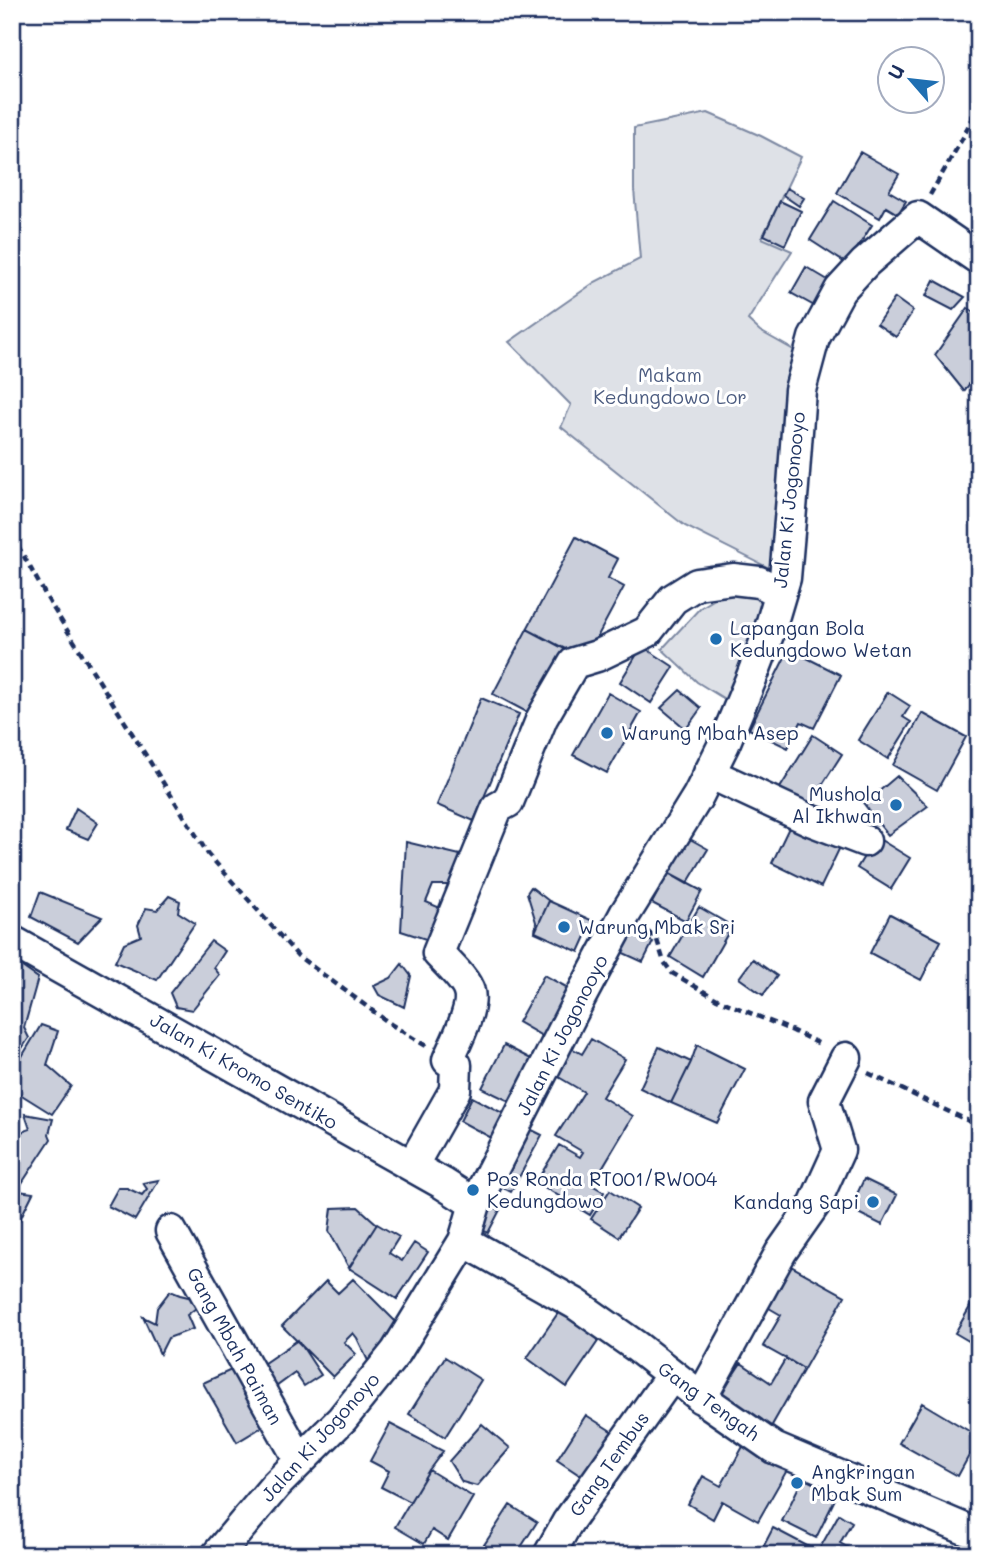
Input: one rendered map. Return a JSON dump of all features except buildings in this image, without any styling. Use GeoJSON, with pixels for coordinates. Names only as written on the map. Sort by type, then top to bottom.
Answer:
{"type":"FeatureCollection","features":[{"type":"Feature","properties":{"kind":"street"},"geometry":{"type":"LineString","coordinates":[[918,217],[979,259]]}},
{"type":"Feature","properties":{"kind":"street","name":"Jalan Ki Jogonooyo"},"geometry":{"type":"LineString","coordinates":[[475,1204],[625,914],[698,796],[724,744],[751,679],[785,578],[800,390],[814,338],[840,290],[865,263],[918,217]]}},
{"type":"Feature","properties":{"kind":"street"},"geometry":{"type":"LineString","coordinates":[[412,1166],[455,1090],[456,1065],[448,1060],[468,1013],[470,992],[438,953],[496,808],[509,802],[542,718],[575,663],[597,656],[647,632],[673,599],[696,584],[733,579],[759,582],[780,592]]}},
{"type":"Feature","properties":{"kind":"street"},"geometry":{"type":"LineString","coordinates":[[709,773],[810,820],[865,841]]}},
{"type":"Feature","properties":{"kind":"street","name":"Jalan Ki Kromo Sentiko"},"geometry":{"type":"LineString","coordinates":[[12,941],[159,1022],[475,1204]]}},
{"type":"Feature","properties":{"kind":"street"},"geometry":{"type":"LineString","coordinates":[[701,1398],[781,1252],[814,1205],[839,1150],[824,1101],[846,1058]]}},
{"type":"Feature","properties":{"kind":"street","name":"Jalan Ki Jogonoyo"},"geometry":{"type":"LineString","coordinates":[[217,1555],[275,1486],[342,1419],[396,1352],[464,1241],[475,1204]]}},
{"type":"Feature","properties":{"kind":"street","name":"Gang Mbah Paiman"},"geometry":{"type":"LineString","coordinates":[[171,1231],[300,1461]]}},
{"type":"Feature","properties":{"kind":"street","name":"Gang Tengah"},"geometry":{"type":"LineString","coordinates":[[464,1241],[576,1304],[637,1347],[701,1398],[774,1448],[972,1534]]}},
{"type":"Feature","properties":{"kind":"street","name":"Gang Tembus"},"geometry":{"type":"LineString","coordinates":[[549,1555],[567,1523],[672,1375]]}},
{"type":"Feature","properties":{"kind":"path"},"geometry":{"type":"LineString","coordinates":[[918,217],[965,134],[979,100]]}},
{"type":"Feature","properties":{"kind":"path"},"geometry":{"type":"LineString","coordinates":[[12,535],[50,603],[208,854],[298,956],[392,1025],[448,1060]]}},
{"type":"Feature","properties":{"kind":"path"},"geometry":{"type":"LineString","coordinates":[[625,914],[657,940],[664,962],[672,973],[717,999],[793,1031],[846,1058],[875,1077],[979,1126]]}},
{"type":"Feature","properties":{"kind":"green space","name":"Makam Kedungdowo Lor"},"geometry":{"type":"Polygon","coordinates":[[[708,113],[801,157],[762,238],[792,251],[748,320],[760,331],[799,353],[773,570],[685,526],[561,427],[571,405],[509,342],[595,282],[640,259],[634,189],[634,128],[708,113]]]}},
{"type":"Feature","properties":{"kind":"green space","name":"Lapangan Bola Kedungdowo Wetan"},"geometry":{"type":"Polygon","coordinates":[[[730,590],[774,594],[736,706],[697,682],[662,649],[700,608],[730,590]]]}},
{"type":"Feature","properties":{"kind":"place","name":"Lapangan Bola Kedungdowo Wetan"},"geometry":{"type":"Point","coordinates":[716,639]}},
{"type":"Feature","properties":{"kind":"place","name":"Warung Mbah Asep"},"geometry":{"type":"Point","coordinates":[607,733]}},
{"type":"Feature","properties":{"kind":"place","name":"Mushola Al Ikhwan"},"geometry":{"type":"Point","coordinates":[896,805]}},
{"type":"Feature","properties":{"kind":"place","name":"Warung Mbak Sri"},"geometry":{"type":"Point","coordinates":[564,927]}},
{"type":"Feature","properties":{"kind":"place","name":"Pos Ronda RT001/RW004 Kedungdowo"},"geometry":{"type":"Point","coordinates":[473,1190]}},
{"type":"Feature","properties":{"kind":"place","name":"Kandang Sapi"},"geometry":{"type":"Point","coordinates":[873,1202]}},
{"type":"Feature","properties":{"kind":"place","name":"Angkringan Mbak Sum"},"geometry":{"type":"Point","coordinates":[797,1483]}}]}
